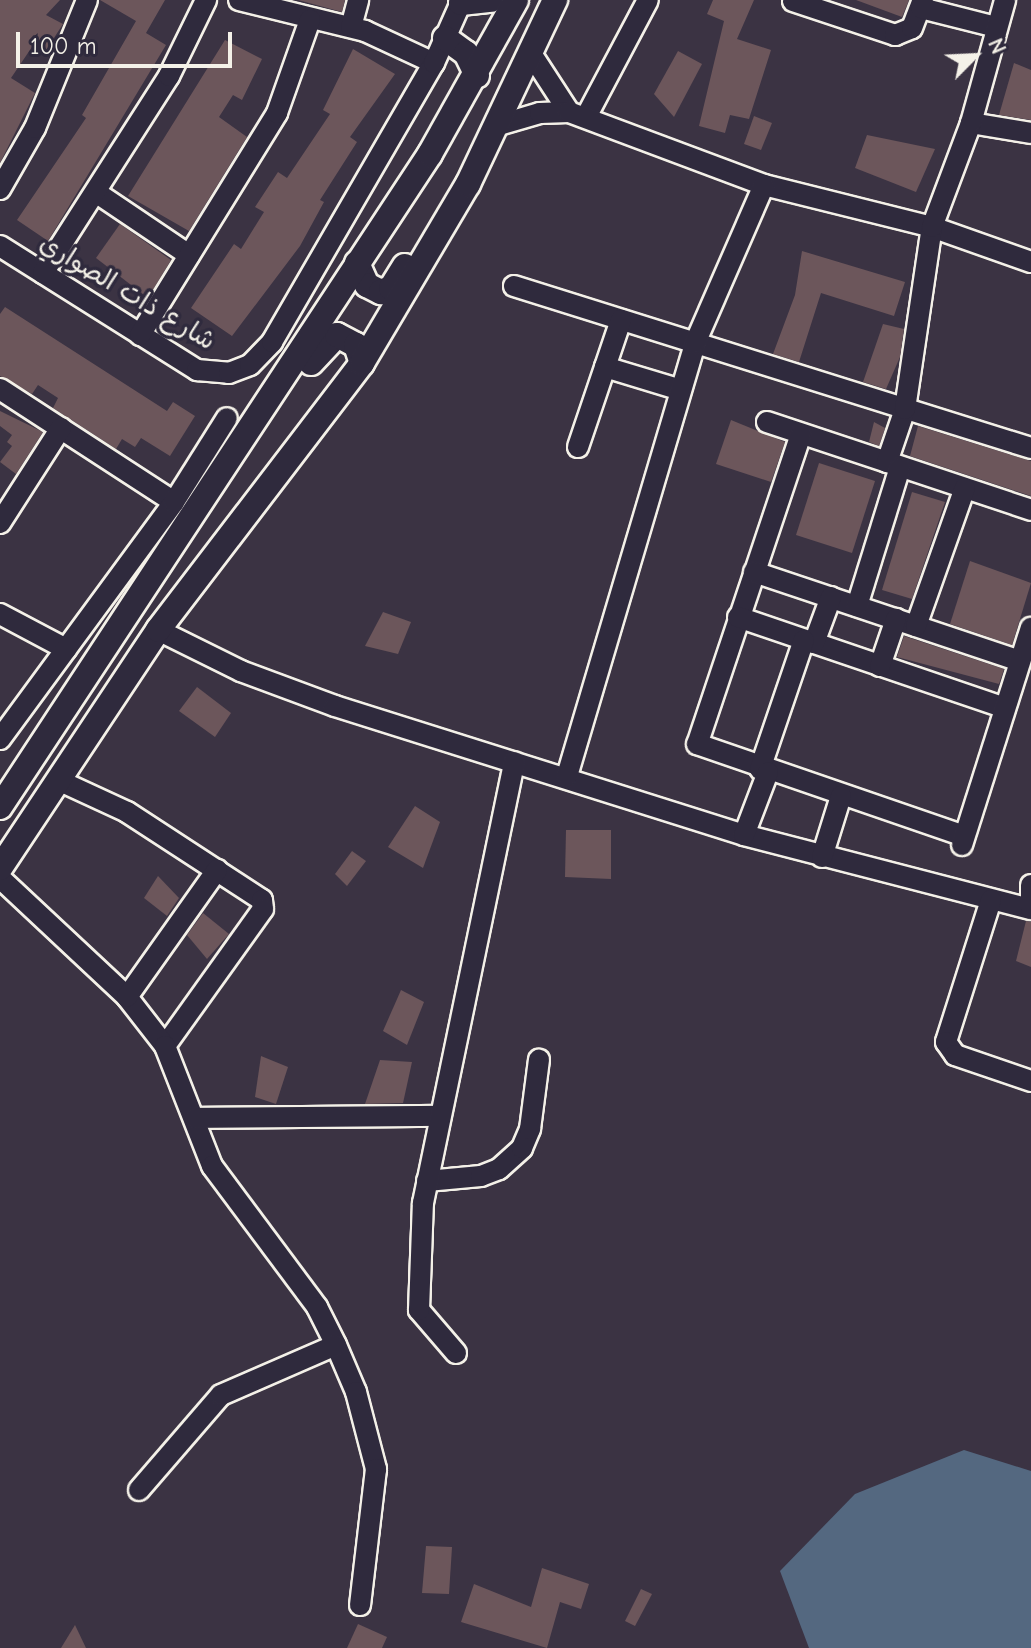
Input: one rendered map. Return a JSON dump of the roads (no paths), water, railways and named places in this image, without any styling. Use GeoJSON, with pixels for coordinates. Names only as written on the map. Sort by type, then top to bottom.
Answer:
{"type":"FeatureCollection","features":[{"type":"Feature","properties":{"kind":"main road"},"geometry":{"type":"LineString","coordinates":[[462,1],[491,0]]}},
{"type":"Feature","properties":{"kind":"main road"},"geometry":{"type":"LineString","coordinates":[[0,807],[247,435],[477,76],[516,0]]}},
{"type":"Feature","properties":{"kind":"main road"},"geometry":{"type":"LineString","coordinates":[[0,868],[158,630],[362,363],[449,219],[499,125],[555,0]]}},
{"type":"Feature","properties":{"kind":"main road"},"geometry":{"type":"LineString","coordinates":[[445,38],[466,53],[477,76]]}},
{"type":"Feature","properties":{"kind":"main road"},"geometry":{"type":"LineString","coordinates":[[357,263],[367,285],[385,292],[423,238],[449,219]]}},
{"type":"Feature","properties":{"kind":"main road"},"geometry":{"type":"LineString","coordinates":[[247,435],[272,421],[332,336],[352,340],[362,363]]}},
{"type":"Feature","properties":{"kind":"street"},"geometry":{"type":"LineString","coordinates":[[0,189],[35,128],[87,0]]}},
{"type":"Feature","properties":{"kind":"street"},"geometry":{"type":"LineString","coordinates":[[43,273],[169,76],[206,0]]}},
{"type":"Feature","properties":{"kind":"street"},"geometry":{"type":"LineString","coordinates":[[239,0],[310,20],[351,27],[434,63],[462,1]]}},
{"type":"Feature","properties":{"kind":"street"},"geometry":{"type":"LineString","coordinates":[[351,27],[358,0]]}},
{"type":"Feature","properties":{"kind":"street"},"geometry":{"type":"LineString","coordinates":[[577,115],[648,0]]}},
{"type":"Feature","properties":{"kind":"street"},"geometry":{"type":"LineString","coordinates":[[857,606],[894,465],[932,227],[971,123],[1005,0]]}},
{"type":"Feature","properties":{"kind":"street"},"geometry":{"type":"LineString","coordinates":[[793,1],[895,35],[912,28],[922,4],[996,27]]}},
{"type":"Feature","properties":{"kind":"street"},"geometry":{"type":"LineString","coordinates":[[140,335],[285,97],[310,20]]}},
{"type":"Feature","properties":{"kind":"street"},"geometry":{"type":"LineString","coordinates":[[532,55],[577,115]]}},
{"type":"Feature","properties":{"kind":"street","name":"شارع ذات الصواري"},"geometry":{"type":"LineString","coordinates":[[0,246],[197,370],[229,373],[266,351],[434,63]]}},
{"type":"Feature","properties":{"kind":"street"},"geometry":{"type":"LineString","coordinates":[[499,125],[526,115],[577,115],[764,185],[932,227],[1031,262]]}},
{"type":"Feature","properties":{"kind":"street"},"geometry":{"type":"LineString","coordinates":[[971,123],[1031,133]]}},
{"type":"Feature","properties":{"kind":"street"},"geometry":{"type":"LineString","coordinates":[[567,776],[695,343],[764,185]]}},
{"type":"Feature","properties":{"kind":"street"},"geometry":{"type":"LineString","coordinates":[[97,193],[189,255]]}},
{"type":"Feature","properties":{"kind":"street"},"geometry":{"type":"LineString","coordinates":[[514,286],[1031,448]]}},
{"type":"Feature","properties":{"kind":"street"},"geometry":{"type":"LineString","coordinates":[[578,447],[621,320]]}},
{"type":"Feature","properties":{"kind":"street"},"geometry":{"type":"LineString","coordinates":[[605,367],[681,390]]}},
{"type":"Feature","properties":{"kind":"street"},"geometry":{"type":"LineString","coordinates":[[0,389],[174,502]]}},
{"type":"Feature","properties":{"kind":"street"},"geometry":{"type":"LineString","coordinates":[[0,739],[174,502],[227,418]]}},
{"type":"Feature","properties":{"kind":"street"},"geometry":{"type":"LineString","coordinates":[[767,422],[1031,510]]}},
{"type":"Feature","properties":{"kind":"street"},"geometry":{"type":"LineString","coordinates":[[1,521],[61,428]]}},
{"type":"Feature","properties":{"kind":"street"},"geometry":{"type":"LineString","coordinates":[[801,434],[696,741],[707,752],[963,840],[1005,708],[1022,672],[1031,628]]}},
{"type":"Feature","properties":{"kind":"street"},"geometry":{"type":"LineString","coordinates":[[916,626],[965,488]]}},
{"type":"Feature","properties":{"kind":"street"},"geometry":{"type":"LineString","coordinates":[[754,572],[916,626],[1022,672]]}},
{"type":"Feature","properties":{"kind":"street"},"geometry":{"type":"LineString","coordinates":[[744,835],[809,642],[831,597]]}},
{"type":"Feature","properties":{"kind":"street"},"geometry":{"type":"LineString","coordinates":[[0,614],[66,649]]}},
{"type":"Feature","properties":{"kind":"street"},"geometry":{"type":"LineString","coordinates":[[738,617],[1005,708]]}},
{"type":"Feature","properties":{"kind":"street"},"geometry":{"type":"LineString","coordinates":[[880,666],[896,619]]}},
{"type":"Feature","properties":{"kind":"street"},"geometry":{"type":"LineString","coordinates":[[158,630],[288,689],[744,835],[1031,909],[1031,885]]}},
{"type":"Feature","properties":{"kind":"street"},"geometry":{"type":"LineString","coordinates":[[456,1353],[419,1310],[427,1181],[438,1116],[514,762]]}},
{"type":"Feature","properties":{"kind":"street"},"geometry":{"type":"LineString","coordinates":[[60,781],[127,812],[259,897],[263,909],[165,1046]]}},
{"type":"Feature","properties":{"kind":"street"},"geometry":{"type":"LineString","coordinates":[[822,857],[841,796]]}},
{"type":"Feature","properties":{"kind":"street"},"geometry":{"type":"LineString","coordinates":[[127,997],[217,870]]}},
{"type":"Feature","properties":{"kind":"street"},"geometry":{"type":"LineString","coordinates":[[0,878],[127,997],[165,1046],[195,1118],[202,1145],[234,1202],[302,1287],[336,1345],[356,1392],[376,1469],[360,1605]]}},
{"type":"Feature","properties":{"kind":"street"},"geometry":{"type":"LineString","coordinates":[[991,900],[946,1042],[955,1055],[1031,1081]]}},
{"type":"Feature","properties":{"kind":"street"},"geometry":{"type":"LineString","coordinates":[[427,1181],[481,1176],[499,1169],[522,1148],[530,1129],[539,1060]]}},
{"type":"Feature","properties":{"kind":"street"},"geometry":{"type":"LineString","coordinates":[[195,1118],[438,1116]]}},
{"type":"Feature","properties":{"kind":"street"},"geometry":{"type":"LineString","coordinates":[[139,1490],[221,1395],[336,1345]]}},
{"type":"Feature","properties":{"kind":"water"},"geometry":{"type":"Polygon","coordinates":[[[964,1450],[1031,1471],[1031,1648],[809,1648],[780,1571],[855,1494],[964,1450]]]}}]}
